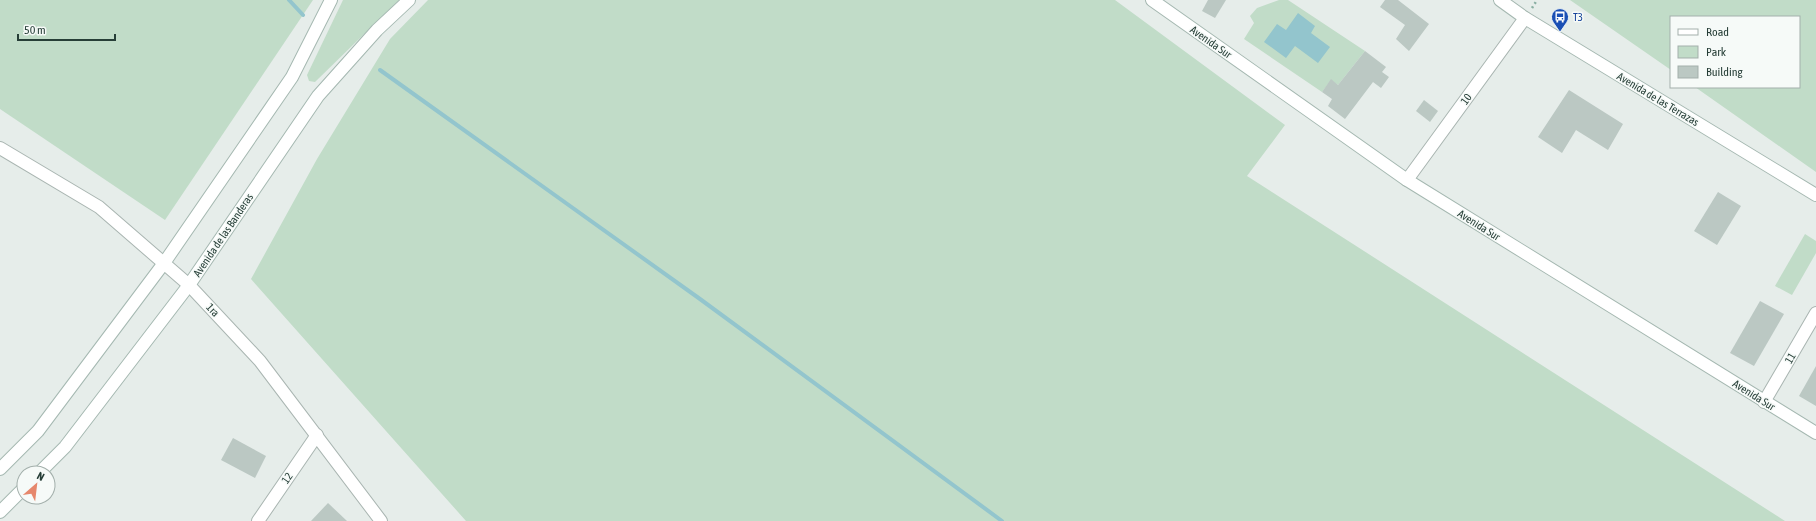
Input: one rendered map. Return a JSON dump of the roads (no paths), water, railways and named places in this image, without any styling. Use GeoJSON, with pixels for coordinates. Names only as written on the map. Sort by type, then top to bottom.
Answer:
{"type":"FeatureCollection","features":[{"type":"Feature","properties":{"kind":"street"},"geometry":{"type":"LineString","coordinates":[[0,469],[38,431],[164,263],[292,77],[331,0]]}},
{"type":"Feature","properties":{"kind":"street","name":"Avenida de las Banderas"},"geometry":{"type":"LineString","coordinates":[[47,465],[65,448],[189,285],[318,96],[377,30],[409,0]]}},
{"type":"Feature","properties":{"kind":"street","name":"Avenida Sur"},"geometry":{"type":"LineString","coordinates":[[1152,0],[1407,180],[1816,433]]}},
{"type":"Feature","properties":{"kind":"street","name":"Avenida de las Terrazas"},"geometry":{"type":"LineString","coordinates":[[1500,0],[1525,18],[1816,195]]}},
{"type":"Feature","properties":{"kind":"street","name":"10"},"geometry":{"type":"LineString","coordinates":[[1407,180],[1525,18]]}},
{"type":"Feature","properties":{"kind":"street","name":"1ra"},"geometry":{"type":"LineString","coordinates":[[1,151],[99,207],[189,285],[260,361],[381,521]]}},
{"type":"Feature","properties":{"kind":"street","name":"11"},"geometry":{"type":"LineString","coordinates":[[1764,402],[1816,313]]}},
{"type":"Feature","properties":{"kind":"street","name":"12"},"geometry":{"type":"LineString","coordinates":[[258,521],[317,435]]}},
{"type":"Feature","properties":{"kind":"street"},"geometry":{"type":"LineString","coordinates":[[0,512],[16,496]]}},
{"type":"Feature","properties":{"kind":"water"},"geometry":{"type":"Polygon","coordinates":[[[1298,13],[1315,26],[1311,33],[1330,47],[1318,63],[1295,46],[1286,58],[1264,42],[1277,24],[1286,30],[1298,13]]]}},
{"type":"Feature","properties":{"kind":"waterway"},"geometry":{"type":"LineString","coordinates":[[289,0],[303,15]]}},
{"type":"Feature","properties":{"kind":"waterway"},"geometry":{"type":"LineString","coordinates":[[380,70],[700,299],[1002,521]]}},
{"type":"Feature","properties":{"kind":"place","name":"T3"},"geometry":{"type":"Point","coordinates":[1560,32]}}]}
